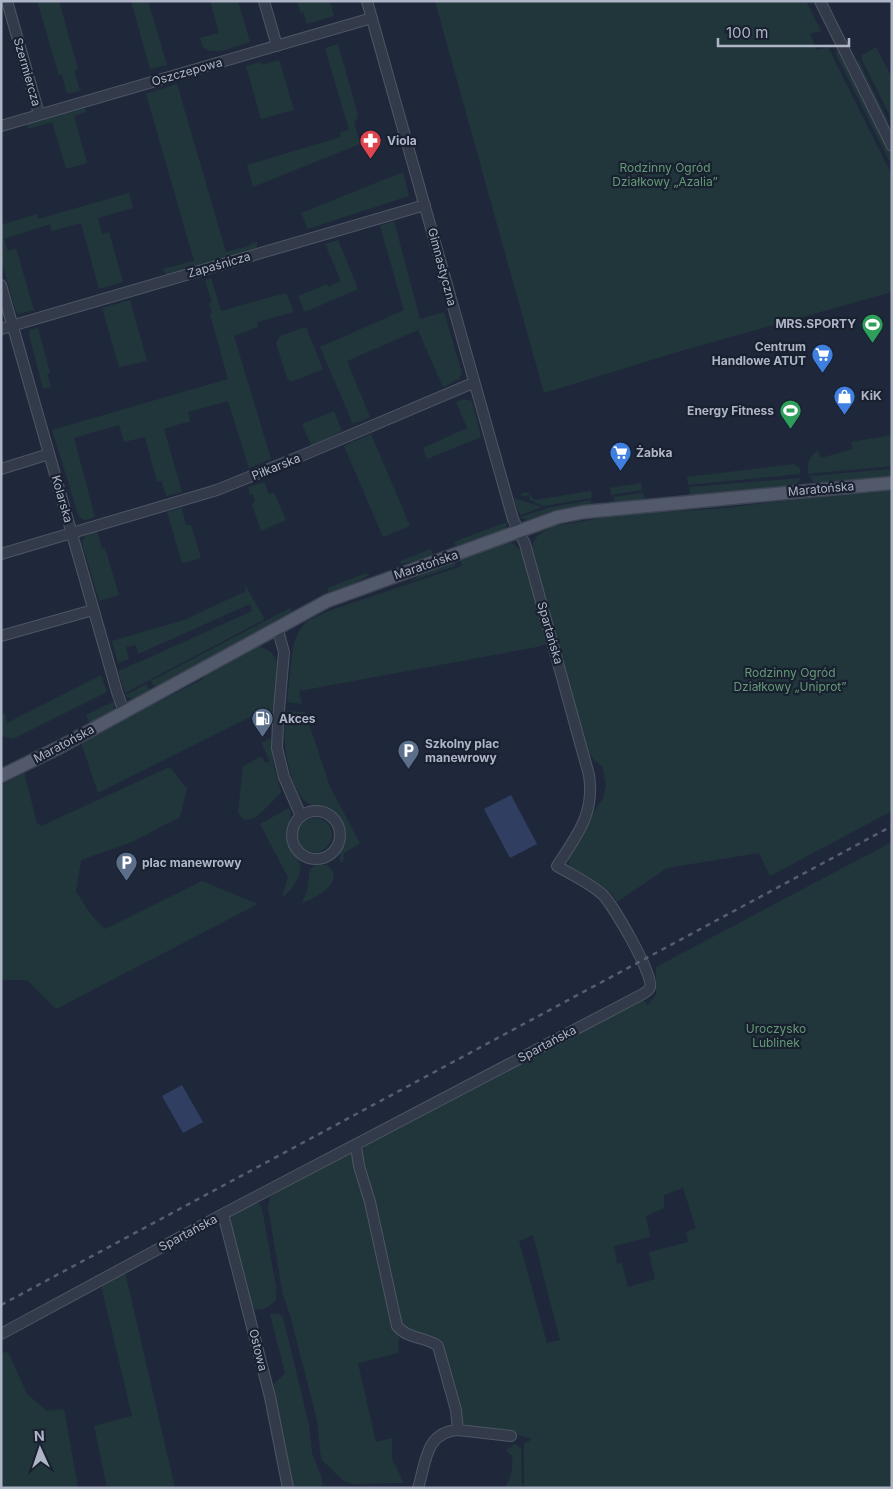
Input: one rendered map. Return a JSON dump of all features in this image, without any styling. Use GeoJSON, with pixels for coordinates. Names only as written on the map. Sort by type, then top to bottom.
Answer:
{"type":"FeatureCollection","features":[{"type":"Feature","properties":{"kind":"main road","name":"Maratońska"},"geometry":{"type":"LineString","coordinates":[[1,776],[60,747],[327,601],[558,517],[584,512],[892,483]]}},
{"type":"Feature","properties":{"kind":"street","name":"Szermiercza"},"geometry":{"type":"LineString","coordinates":[[7,1],[39,114]]}},
{"type":"Feature","properties":{"kind":"street"},"geometry":{"type":"LineString","coordinates":[[264,1],[277,46]]}},
{"type":"Feature","properties":{"kind":"street","name":"Gimnastyczna"},"geometry":{"type":"LineString","coordinates":[[368,1],[513,519],[525,544]]}},
{"type":"Feature","properties":{"kind":"street"},"geometry":{"type":"LineString","coordinates":[[820,1],[892,146]]}},
{"type":"Feature","properties":{"kind":"street","name":"Oszczepowa"},"geometry":{"type":"LineString","coordinates":[[1,126],[372,18]]}},
{"type":"Feature","properties":{"kind":"street","name":"Zapaśnicza"},"geometry":{"type":"LineString","coordinates":[[1,329],[425,205]]}},
{"type":"Feature","properties":{"kind":"street","name":"Kolarska"},"geometry":{"type":"LineString","coordinates":[[1,285],[116,692],[124,712]]}},
{"type":"Feature","properties":{"kind":"street","name":"Piłkarska"},"geometry":{"type":"LineString","coordinates":[[1,554],[217,490],[294,460],[474,382]]}},
{"type":"Feature","properties":{"kind":"street"},"geometry":{"type":"LineString","coordinates":[[1,469],[49,454]]}},
{"type":"Feature","properties":{"kind":"street","name":"Spartańska"},"geometry":{"type":"LineString","coordinates":[[1,1334],[223,1214],[356,1146],[639,996],[651,986],[650,977],[642,960],[607,900],[598,891],[557,866],[584,822],[590,802],[590,785],[582,747],[525,544]]}},
{"type":"Feature","properties":{"kind":"street"},"geometry":{"type":"LineString","coordinates":[[1,636],[93,610]]}},
{"type":"Feature","properties":{"kind":"street"},"geometry":{"type":"LineString","coordinates":[[278,627],[284,652],[278,722],[278,748],[284,777],[301,816]]}},
{"type":"Feature","properties":{"kind":"street"},"geometry":{"type":"LineString","coordinates":[[317,811],[331,816],[336,822],[340,836],[338,844],[329,855],[313,859],[298,851],[292,836],[296,820],[301,816],[317,811]]}},
{"type":"Feature","properties":{"kind":"street"},"geometry":{"type":"LineString","coordinates":[[356,1146],[359,1166],[370,1202],[397,1326],[407,1335],[432,1341],[438,1346],[456,1410],[458,1430]]}},
{"type":"Feature","properties":{"kind":"street","name":"Ostowa"},"geometry":{"type":"LineString","coordinates":[[223,1214],[270,1397],[288,1488]]}},
{"type":"Feature","properties":{"kind":"street"},"geometry":{"type":"LineString","coordinates":[[418,1488],[431,1444],[440,1436],[451,1430],[458,1430],[512,1436]]}},
{"type":"Feature","properties":{"kind":"green space"},"geometry":{"type":"Polygon","coordinates":[[[37,1],[59,1],[78,69],[74,70],[80,91],[67,94],[62,75],[59,75],[37,1]]]}},
{"type":"Feature","properties":{"kind":"green space"},"geometry":{"type":"Polygon","coordinates":[[[131,1],[148,1],[167,65],[150,69],[131,1]]]}},
{"type":"Feature","properties":{"kind":"green space"},"geometry":{"type":"Polygon","coordinates":[[[210,1],[238,1],[250,42],[220,51],[208,50],[203,47],[200,38],[219,33],[210,1]]]}},
{"type":"Feature","properties":{"kind":"green space"},"geometry":{"type":"Polygon","coordinates":[[[297,1],[330,1],[334,16],[307,24],[297,1]]]}},
{"type":"Feature","properties":{"kind":"green space","name":"Rodzinny Ogród Działkowy „Azalia”"},"geometry":{"type":"Polygon","coordinates":[[[435,1],[806,1],[821,31],[810,34],[817,50],[828,47],[892,175],[892,292],[684,350],[544,393],[435,1]]]}},
{"type":"Feature","properties":{"kind":"green space"},"geometry":{"type":"Polygon","coordinates":[[[338,44],[358,115],[356,116],[357,120],[354,121],[360,144],[253,187],[247,165],[341,137],[340,132],[349,130],[325,48],[338,44]]]}},
{"type":"Feature","properties":{"kind":"green space"},"geometry":{"type":"Polygon","coordinates":[[[876,47],[892,78],[892,120],[862,60],[862,55],[876,47]]]}},
{"type":"Feature","properties":{"kind":"green space"},"geometry":{"type":"Polygon","coordinates":[[[839,50],[892,157],[892,166],[835,52],[839,50]]]}},
{"type":"Feature","properties":{"kind":"green space"},"geometry":{"type":"Polygon","coordinates":[[[858,59],[889,123],[884,119],[857,65],[858,59]]]}},
{"type":"Feature","properties":{"kind":"green space"},"geometry":{"type":"Polygon","coordinates":[[[279,60],[294,110],[261,119],[246,66],[261,62],[262,65],[279,60]]]}},
{"type":"Feature","properties":{"kind":"green space"},"geometry":{"type":"Polygon","coordinates":[[[177,84],[226,252],[257,242],[257,248],[167,276],[162,269],[194,261],[146,94],[177,84]]]}},
{"type":"Feature","properties":{"kind":"green space"},"geometry":{"type":"Polygon","coordinates":[[[85,108],[86,112],[74,116],[87,163],[66,169],[52,122],[28,129],[27,126],[28,124],[85,108]]]}},
{"type":"Feature","properties":{"kind":"green space"},"geometry":{"type":"Polygon","coordinates":[[[403,172],[409,196],[308,229],[301,213],[403,172]]]}},
{"type":"Feature","properties":{"kind":"green space"},"geometry":{"type":"Polygon","coordinates":[[[129,193],[133,208],[98,218],[102,234],[109,232],[123,282],[99,289],[81,223],[52,231],[50,224],[4,239],[8,251],[16,248],[34,310],[18,314],[1,260],[1,225],[37,214],[38,219],[129,193]]]}},
{"type":"Feature","properties":{"kind":"green space"},"geometry":{"type":"Polygon","coordinates":[[[394,221],[420,319],[444,312],[462,373],[459,379],[443,387],[418,330],[347,361],[370,417],[353,424],[320,347],[404,310],[380,226],[394,221]]]}},
{"type":"Feature","properties":{"kind":"green space"},"geometry":{"type":"Polygon","coordinates":[[[338,240],[358,289],[305,312],[298,296],[327,284],[328,287],[341,281],[325,244],[338,240]]]}},
{"type":"Feature","properties":{"kind":"green space"},"geometry":{"type":"Polygon","coordinates":[[[211,278],[221,311],[286,293],[294,312],[257,322],[258,327],[234,336],[271,459],[249,468],[228,401],[188,412],[190,421],[164,429],[182,492],[166,496],[162,481],[157,482],[145,437],[124,442],[119,425],[74,438],[95,517],[85,520],[79,517],[52,430],[228,379],[210,314],[212,313],[209,303],[212,302],[205,280],[211,278]]]}},
{"type":"Feature","properties":{"kind":"green space"},"geometry":{"type":"Polygon","coordinates":[[[130,300],[147,361],[119,367],[102,308],[130,300]]]}},
{"type":"Feature","properties":{"kind":"green space"},"geometry":{"type":"Polygon","coordinates":[[[306,327],[323,369],[291,382],[287,378],[276,343],[280,336],[306,327]]]}},
{"type":"Feature","properties":{"kind":"green space"},"geometry":{"type":"Polygon","coordinates":[[[38,328],[50,373],[47,374],[51,387],[43,389],[29,334],[30,330],[38,328]]]}},
{"type":"Feature","properties":{"kind":"green space"},"geometry":{"type":"Polygon","coordinates":[[[464,399],[472,401],[481,437],[427,459],[423,448],[467,428],[456,402],[464,399]]]}},
{"type":"Feature","properties":{"kind":"green space"},"geometry":{"type":"Polygon","coordinates":[[[334,411],[342,431],[311,445],[302,424],[334,411]]]}},
{"type":"Feature","properties":{"kind":"green space"},"geometry":{"type":"Polygon","coordinates":[[[371,434],[410,526],[383,537],[344,446],[371,434]]]}},
{"type":"Feature","properties":{"kind":"green space"},"geometry":{"type":"Polygon","coordinates":[[[892,435],[892,466],[808,474],[809,460],[818,451],[821,458],[853,449],[851,442],[892,435]]]}},
{"type":"Feature","properties":{"kind":"green space"},"geometry":{"type":"Polygon","coordinates":[[[794,464],[800,468],[800,474],[688,485],[687,477],[794,464]]]}},
{"type":"Feature","properties":{"kind":"green space"},"geometry":{"type":"Polygon","coordinates":[[[892,469],[892,477],[822,484],[813,482],[810,476],[892,469]]]}},
{"type":"Feature","properties":{"kind":"green space"},"geometry":{"type":"Polygon","coordinates":[[[801,478],[796,485],[792,486],[691,496],[689,487],[801,478]]]}},
{"type":"Feature","properties":{"kind":"green space"},"geometry":{"type":"Polygon","coordinates":[[[265,482],[268,494],[274,493],[286,520],[261,531],[252,504],[255,502],[253,494],[250,495],[248,487],[265,482]]]}},
{"type":"Feature","properties":{"kind":"green space"},"geometry":{"type":"Polygon","coordinates":[[[641,483],[642,490],[611,495],[610,488],[641,483]]]}},
{"type":"Feature","properties":{"kind":"green space","name":"Rodzinny Ogród Działkowy „Uniprot”"},"geometry":{"type":"Polygon","coordinates":[[[892,488],[892,811],[770,876],[759,853],[667,868],[617,902],[612,894],[572,869],[568,858],[593,812],[603,799],[606,785],[602,766],[593,759],[588,751],[532,553],[533,543],[538,535],[553,526],[621,515],[725,508],[892,488]]]}},
{"type":"Feature","properties":{"kind":"green space"},"geometry":{"type":"Polygon","coordinates":[[[591,491],[592,498],[543,506],[528,499],[530,499],[529,495],[519,495],[527,492],[535,500],[591,491]]]}},
{"type":"Feature","properties":{"kind":"green space"},"geometry":{"type":"Polygon","coordinates":[[[642,493],[645,497],[630,502],[615,501],[613,497],[642,493]]]}},
{"type":"Feature","properties":{"kind":"green space"},"geometry":{"type":"Polygon","coordinates":[[[514,498],[542,507],[521,515],[514,498]]]}},
{"type":"Feature","properties":{"kind":"green space"},"geometry":{"type":"Polygon","coordinates":[[[591,500],[591,506],[557,510],[527,520],[520,517],[548,508],[591,500]]]}},
{"type":"Feature","properties":{"kind":"green space"},"geometry":{"type":"Polygon","coordinates":[[[182,508],[186,525],[191,525],[201,558],[182,563],[167,512],[182,508]]]}},
{"type":"Feature","properties":{"kind":"green space"},"geometry":{"type":"Polygon","coordinates":[[[507,522],[507,526],[502,531],[457,548],[454,543],[456,541],[507,522]]]}},
{"type":"Feature","properties":{"kind":"green space"},"geometry":{"type":"Polygon","coordinates":[[[97,531],[102,549],[105,548],[119,595],[99,601],[82,543],[85,535],[97,531]]]}},
{"type":"Feature","properties":{"kind":"green space"},"geometry":{"type":"Polygon","coordinates":[[[512,543],[522,551],[548,643],[537,647],[299,691],[302,704],[287,702],[293,646],[299,631],[306,622],[328,611],[462,566],[460,559],[503,544],[512,543]]]}},
{"type":"Feature","properties":{"kind":"green space"},"geometry":{"type":"Polygon","coordinates":[[[431,549],[433,557],[401,564],[400,561],[431,549]]]}},
{"type":"Feature","properties":{"kind":"green space"},"geometry":{"type":"Polygon","coordinates":[[[455,561],[455,566],[409,582],[429,570],[455,561]]]}},
{"type":"Feature","properties":{"kind":"green space"},"geometry":{"type":"Polygon","coordinates":[[[366,573],[369,575],[353,585],[328,594],[328,588],[366,573]]]}},
{"type":"Feature","properties":{"kind":"green space"},"geometry":{"type":"Polygon","coordinates":[[[244,583],[264,618],[263,620],[125,693],[118,671],[252,611],[250,604],[138,654],[136,645],[126,647],[129,659],[118,663],[112,641],[184,620],[246,591],[244,583]]]}},
{"type":"Feature","properties":{"kind":"green space"},"geometry":{"type":"Polygon","coordinates":[[[290,608],[292,611],[155,688],[151,681],[290,608]]]}},
{"type":"Feature","properties":{"kind":"green space"},"geometry":{"type":"Polygon","coordinates":[[[252,647],[268,650],[277,663],[274,708],[264,721],[260,712],[98,793],[81,742],[155,701],[157,703],[203,679],[202,675],[252,647]]]}},
{"type":"Feature","properties":{"kind":"green space"},"geometry":{"type":"Polygon","coordinates":[[[101,675],[107,692],[13,739],[1,737],[1,715],[5,713],[7,723],[101,675]]]}},
{"type":"Feature","properties":{"kind":"green space"},"geometry":{"type":"Polygon","coordinates":[[[146,684],[150,691],[134,699],[124,696],[146,684]]]}},
{"type":"Feature","properties":{"kind":"green space"},"geometry":{"type":"Polygon","coordinates":[[[115,701],[110,712],[103,718],[90,724],[86,715],[115,701]]]}},
{"type":"Feature","properties":{"kind":"green space"},"geometry":{"type":"Polygon","coordinates":[[[287,711],[305,712],[330,787],[360,843],[344,853],[343,862],[341,863],[340,852],[344,831],[340,819],[329,810],[306,802],[294,785],[285,745],[284,732],[287,711]]]}},
{"type":"Feature","properties":{"kind":"green space"},"geometry":{"type":"Polygon","coordinates":[[[271,738],[273,762],[281,792],[254,818],[242,818],[238,812],[243,766],[262,756],[265,763],[270,761],[261,743],[271,738]]]}},
{"type":"Feature","properties":{"kind":"green space"},"geometry":{"type":"Polygon","coordinates":[[[170,767],[187,789],[180,817],[132,842],[81,860],[76,892],[92,916],[105,929],[202,881],[258,904],[56,1009],[27,980],[1,980],[1,785],[24,773],[37,823],[41,826],[170,767]]]}},
{"type":"Feature","properties":{"kind":"green space"},"geometry":{"type":"Polygon","coordinates":[[[289,808],[291,814],[286,838],[288,845],[298,859],[300,870],[294,886],[282,897],[288,877],[260,824],[289,808]]]}},
{"type":"Feature","properties":{"kind":"green space"},"geometry":{"type":"Polygon","coordinates":[[[315,818],[327,823],[332,835],[327,847],[315,852],[303,847],[298,835],[303,823],[315,818]]]}},
{"type":"Feature","properties":{"kind":"green space","name":"Uroczysko Lublinek"},"geometry":{"type":"Polygon","coordinates":[[[892,842],[892,1488],[524,1488],[524,1444],[532,1439],[507,1432],[472,1429],[461,1422],[439,1343],[434,1336],[422,1336],[395,1326],[399,1338],[398,1353],[358,1363],[376,1442],[392,1438],[392,1459],[404,1483],[352,1484],[342,1480],[321,1459],[317,1420],[290,1315],[283,1295],[268,1208],[270,1197],[283,1188],[353,1151],[362,1158],[364,1146],[370,1141],[642,999],[648,1005],[656,995],[656,967],[892,842]],[[683,1188],[664,1195],[664,1208],[646,1216],[650,1237],[614,1246],[617,1264],[622,1263],[628,1287],[655,1279],[649,1252],[688,1242],[686,1232],[696,1228],[683,1188]],[[533,1235],[519,1241],[547,1343],[560,1340],[533,1235]]]}},
{"type":"Feature","properties":{"kind":"green space"},"geometry":{"type":"Polygon","coordinates":[[[318,864],[331,868],[334,876],[325,891],[303,903],[307,892],[310,869],[318,864]]]}},
{"type":"Feature","properties":{"kind":"green space"},"geometry":{"type":"Polygon","coordinates":[[[253,1202],[259,1203],[262,1208],[276,1287],[276,1300],[267,1307],[257,1310],[250,1308],[228,1215],[253,1202]]]}},
{"type":"Feature","properties":{"kind":"green space"},"geometry":{"type":"Polygon","coordinates":[[[125,1272],[175,1488],[107,1488],[94,1426],[132,1416],[101,1285],[125,1272]]]}},
{"type":"Feature","properties":{"kind":"green space"},"geometry":{"type":"Polygon","coordinates":[[[270,1314],[279,1314],[283,1317],[309,1425],[312,1453],[321,1476],[323,1488],[292,1488],[270,1388],[285,1373],[270,1314]]]}},
{"type":"Feature","properties":{"kind":"green space"},"geometry":{"type":"Polygon","coordinates":[[[8,1352],[27,1394],[47,1411],[64,1409],[78,1488],[1,1488],[1,1353],[8,1352]]]}},
{"type":"Feature","properties":{"kind":"green space"},"geometry":{"type":"Polygon","coordinates":[[[516,1444],[521,1449],[522,1488],[492,1488],[505,1487],[507,1484],[512,1473],[512,1456],[505,1450],[516,1444]]]}},
{"type":"Feature","properties":{"kind":"water"},"geometry":{"type":"Polygon","coordinates":[[[511,795],[537,844],[510,858],[484,809],[511,795]]]}},
{"type":"Feature","properties":{"kind":"water"},"geometry":{"type":"Polygon","coordinates":[[[182,1085],[203,1122],[183,1133],[162,1096],[182,1085]]]}},
{"type":"Feature","properties":{"kind":"railway"},"geometry":{"type":"LineString","coordinates":[[1,1305],[892,826]]}},
{"type":"Feature","properties":{"kind":"place","name":"Viola"},"geometry":{"type":"Point","coordinates":[371,160]}},
{"type":"Feature","properties":{"kind":"place","name":"MRS.SPORTY"},"geometry":{"type":"Point","coordinates":[872,343]}},
{"type":"Feature","properties":{"kind":"place","name":"Centrum Handlowe ATUT"},"geometry":{"type":"Point","coordinates":[822,373]}},
{"type":"Feature","properties":{"kind":"place","name":"KiK"},"geometry":{"type":"Point","coordinates":[845,415]}},
{"type":"Feature","properties":{"kind":"place","name":"Energy Fitness"},"geometry":{"type":"Point","coordinates":[790,430]}},
{"type":"Feature","properties":{"kind":"place","name":"Żabka"},"geometry":{"type":"Point","coordinates":[620,472]}},
{"type":"Feature","properties":{"kind":"place","name":"Akces"},"geometry":{"type":"Point","coordinates":[263,738]}},
{"type":"Feature","properties":{"kind":"place","name":"Szkolny plac manewrowy"},"geometry":{"type":"Point","coordinates":[409,770]}},
{"type":"Feature","properties":{"kind":"place","name":"plac manewrowy"},"geometry":{"type":"Point","coordinates":[126,882]}}]}
